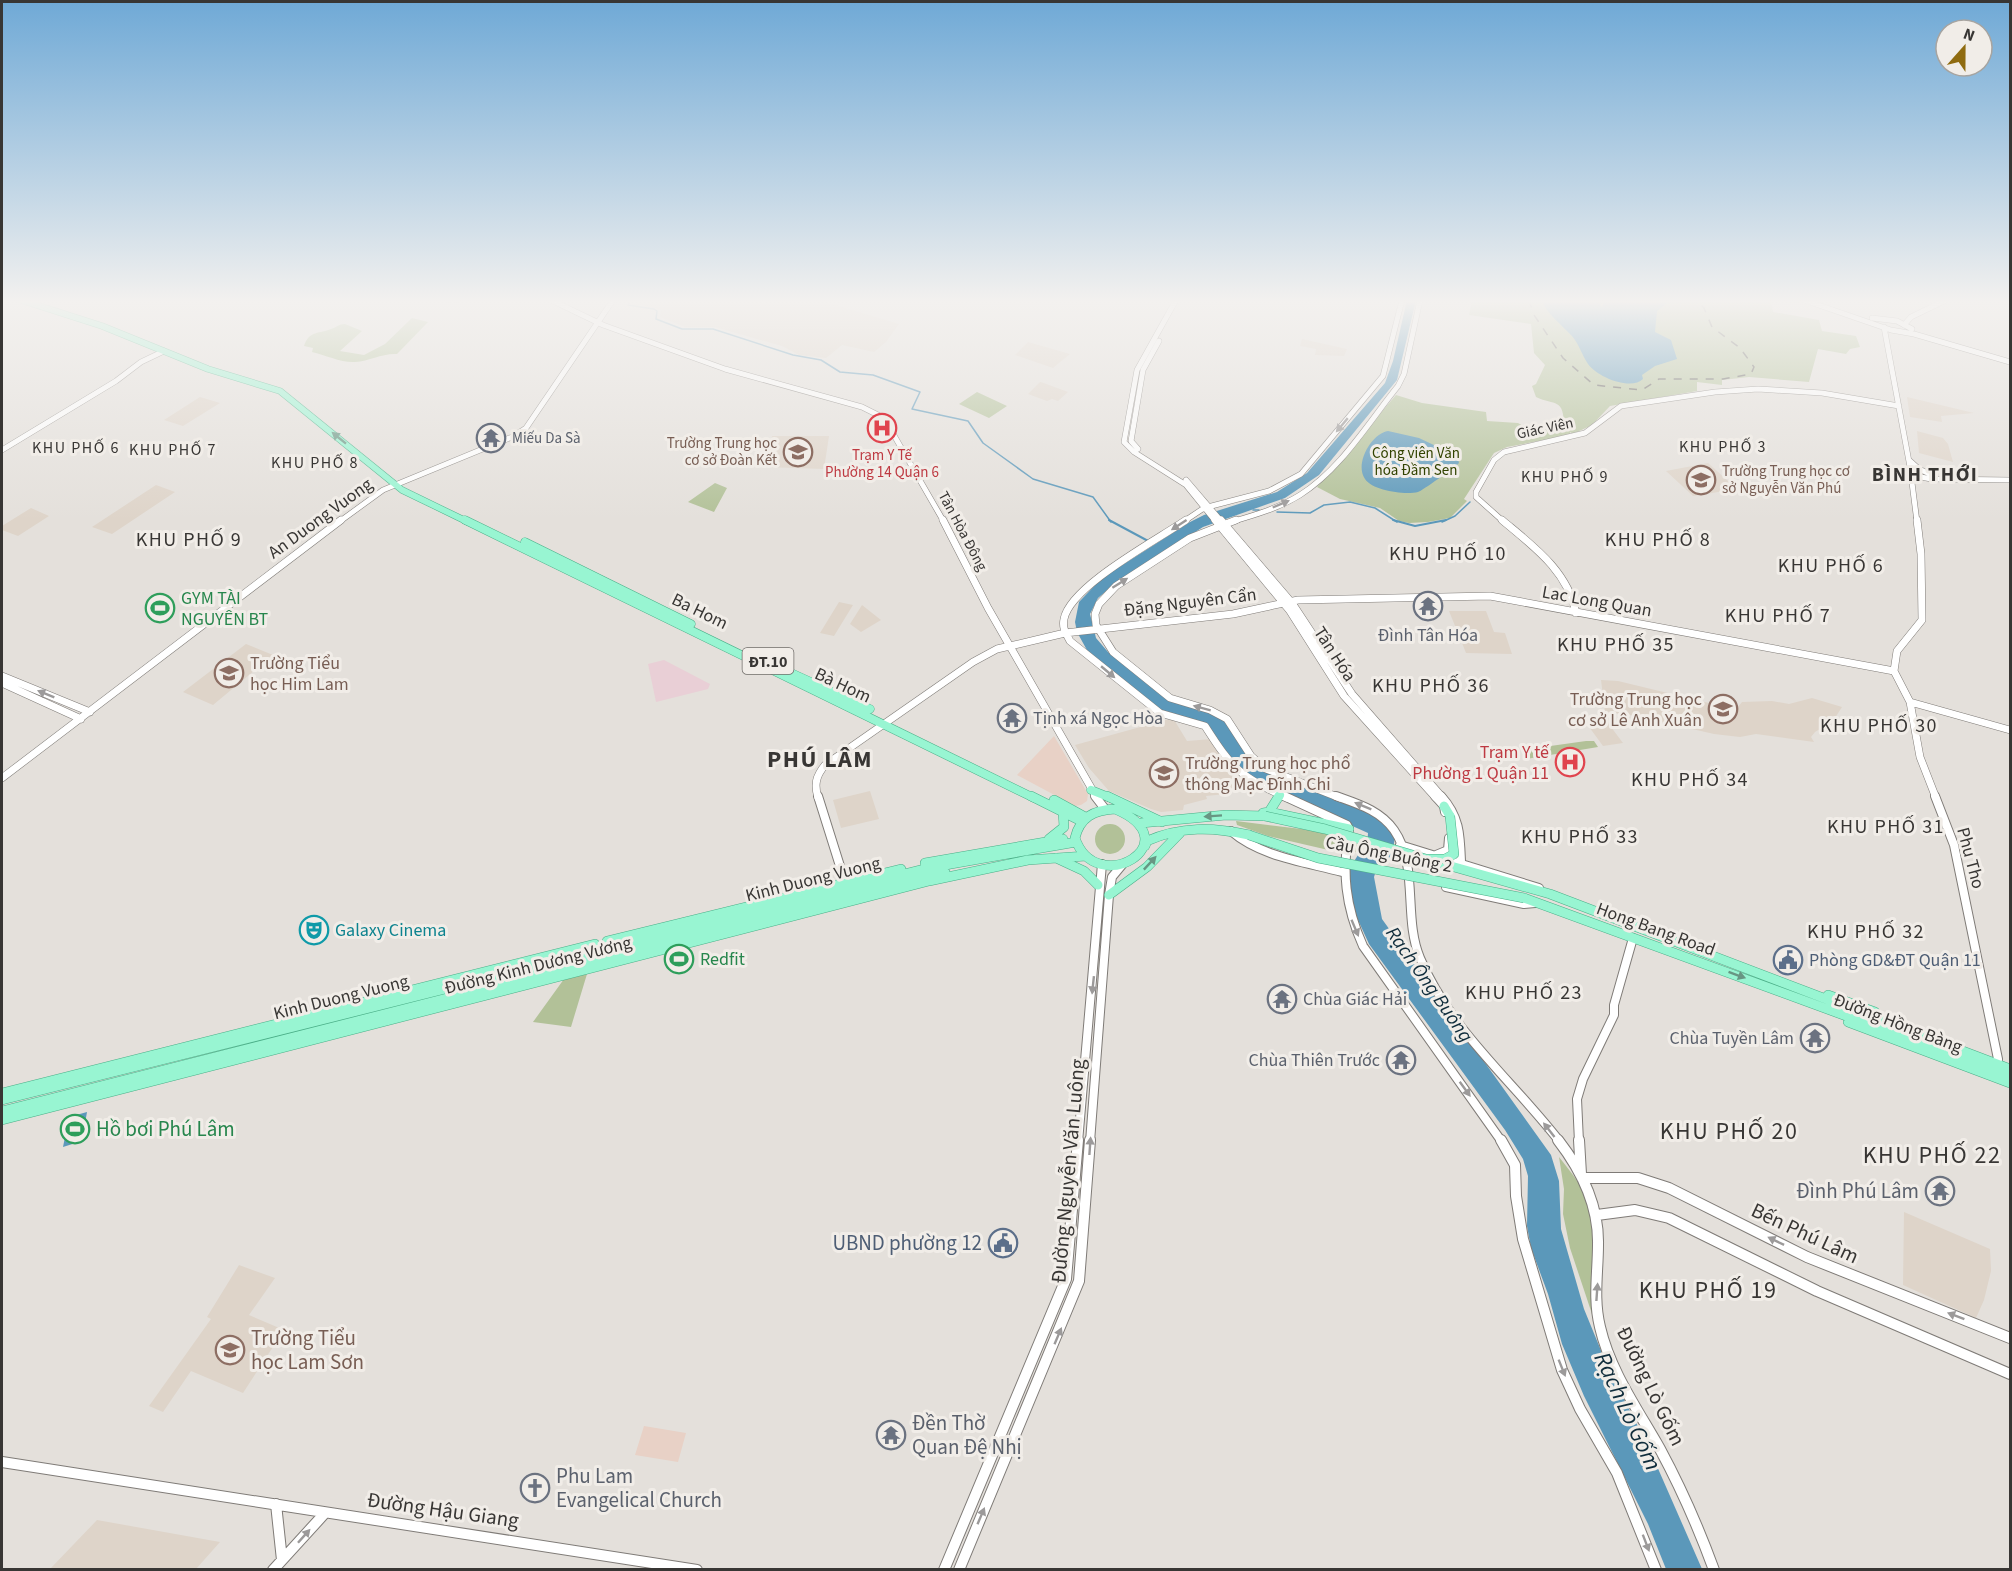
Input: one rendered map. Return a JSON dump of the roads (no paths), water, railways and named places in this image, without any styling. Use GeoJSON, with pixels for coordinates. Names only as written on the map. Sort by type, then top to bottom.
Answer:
{"type":"FeatureCollection","features":[{"type":"Feature","properties":{"kind":"main road"},"geometry":{"type":"LineString","coordinates":[[2,450],[126,373]]}},
{"type":"Feature","properties":{"kind":"main road","name":"ĐT.10"},"geometry":{"type":"LineString","coordinates":[[222,373],[280,391],[372,467],[397,484]]}},
{"type":"Feature","properties":{"kind":"main road","name":"An Duong Vuong"},"geometry":{"type":"LineString","coordinates":[[2,778],[345,516],[383,490],[526,428],[563,373]]}},
{"type":"Feature","properties":{"kind":"main road","name":"Tân Hòa Đông"},"geometry":{"type":"LineString","coordinates":[[740,373],[862,406],[882,416],[943,520],[1091,790],[1105,809]]}},
{"type":"Feature","properties":{"kind":"main road"},"geometry":{"type":"LineString","coordinates":[[1137,373],[1132,407],[1123,439],[1134,452],[1186,485],[1208,509]]}},
{"type":"Feature","properties":{"kind":"main road"},"geometry":{"type":"LineString","coordinates":[[1142,373],[1130,438],[1142,452],[1188,481],[1208,509]]}},
{"type":"Feature","properties":{"kind":"main road"},"geometry":{"type":"LineString","coordinates":[[1349,829],[1342,822],[1255,784],[1239,773],[1220,751],[1205,726],[1154,709],[1075,646],[1065,633],[1064,617],[1082,590],[1154,541],[1208,509],[1269,491],[1301,474],[1384,373]]}},
{"type":"Feature","properties":{"kind":"main road"},"geometry":{"type":"LineString","coordinates":[[1404,373],[1398,386],[1317,483],[1289,501],[1196,535],[1108,591],[1096,610],[1098,630],[1113,652],[1166,696],[1177,702],[1210,710],[1227,719],[1258,763],[1276,773],[1380,814],[1394,826],[1410,880],[1413,941],[1435,992],[1476,1045],[1546,1125],[1582,1178]]}},
{"type":"Feature","properties":{"kind":"main road"},"geometry":{"type":"LineString","coordinates":[[1893,373],[1911,476],[1921,554],[1922,620],[1897,651],[1894,671]]}},
{"type":"Feature","properties":{"kind":"main road","name":"Giác Viên"},"geometry":{"type":"LineString","coordinates":[[1576,613],[1572,593],[1552,567],[1476,497],[1476,492],[1499,454],[1513,449],[1579,436],[1597,428],[1609,412],[1621,406],[1715,392],[1791,390],[1899,406]]}},
{"type":"Feature","properties":{"kind":"main road"},"geometry":{"type":"LineString","coordinates":[[1908,459],[1920,470],[1943,478]]}},
{"type":"Feature","properties":{"kind":"main road"},"geometry":{"type":"LineString","coordinates":[[1911,476],[1943,478],[2010,476]]}},
{"type":"Feature","properties":{"kind":"main road"},"geometry":{"type":"LineString","coordinates":[[1982,478],[2010,480]]}},
{"type":"Feature","properties":{"kind":"main road","name":"Ba Hom"},"geometry":{"type":"LineString","coordinates":[[397,484],[408,487],[540,550],[1083,819]]}},
{"type":"Feature","properties":{"kind":"main road","name":"Tân Hóa"},"geometry":{"type":"LineString","coordinates":[[1208,509],[1288,604],[1352,694],[1456,814],[1464,863]]}},
{"type":"Feature","properties":{"kind":"main road","name":"Lac Long Quan"},"geometry":{"type":"LineString","coordinates":[[1288,604],[1298,600],[1490,596],[1894,671]]}},
{"type":"Feature","properties":{"kind":"main road","name":"Tân Hóa"},"geometry":{"type":"LineString","coordinates":[[1288,604],[1344,696],[1444,806]]}},
{"type":"Feature","properties":{"kind":"main road","name":"Đặng Nguyên Cẩn"},"geometry":{"type":"LineString","coordinates":[[1065,633],[1233,614],[1288,604]]}},
{"type":"Feature","properties":{"kind":"main road"},"geometry":{"type":"LineString","coordinates":[[997,649],[1002,631]]}},
{"type":"Feature","properties":{"kind":"main road"},"geometry":{"type":"LineString","coordinates":[[849,891],[814,788],[818,775],[825,765],[973,662],[997,649],[1065,633]]}},
{"type":"Feature","properties":{"kind":"main road","name":"Phu Tho"},"geometry":{"type":"LineString","coordinates":[[1894,671],[1910,702],[1920,757],[1956,853],[1998,1059]]}},
{"type":"Feature","properties":{"kind":"main road"},"geometry":{"type":"LineString","coordinates":[[2,676],[88,711]]}},
{"type":"Feature","properties":{"kind":"main road"},"geometry":{"type":"LineString","coordinates":[[2,683],[79,718]]}},
{"type":"Feature","properties":{"kind":"main road"},"geometry":{"type":"LineString","coordinates":[[1910,702],[2010,730]]}},
{"type":"Feature","properties":{"kind":"main road","name":"Bà Hom"},"geometry":{"type":"LineString","coordinates":[[888,721],[1063,812],[1083,819]]}},
{"type":"Feature","properties":{"kind":"main road"},"geometry":{"type":"LineString","coordinates":[[1091,790],[1130,805],[1162,822]]}},
{"type":"Feature","properties":{"kind":"main road"},"geometry":{"type":"LineString","coordinates":[[1267,814],[1280,795]]}},
{"type":"Feature","properties":{"kind":"main road"},"geometry":{"type":"LineString","coordinates":[[1400,846],[1441,860],[1449,859],[1454,854],[1450,816],[1444,806]]}},
{"type":"Feature","properties":{"kind":"main road"},"geometry":{"type":"LineString","coordinates":[[1431,856],[1445,853],[1450,844],[1444,806]]}},
{"type":"Feature","properties":{"kind":"main road"},"geometry":{"type":"LineString","coordinates":[[1145,847],[1146,833],[1140,823],[1125,812],[1105,809],[1083,819],[1080,847],[1102,864],[1122,865],[1132,861],[1145,847],[1152,838],[1188,829],[1212,828],[1231,831],[1238,839],[1264,849],[1342,872]]}},
{"type":"Feature","properties":{"kind":"main road"},"geometry":{"type":"LineString","coordinates":[[1048,840],[1064,827],[1063,812]]}},
{"type":"Feature","properties":{"kind":"main road"},"geometry":{"type":"LineString","coordinates":[[1140,823],[1208,816],[1267,814],[1349,829]]}},
{"type":"Feature","properties":{"kind":"main road","name":"Hong Bang Road"},"geometry":{"type":"LineString","coordinates":[[1267,814],[1431,856],[1550,894],[1777,985]]}},
{"type":"Feature","properties":{"kind":"main road"},"geometry":{"type":"LineString","coordinates":[[1109,894],[1120,883],[1148,866],[1168,841],[1188,829]]}},
{"type":"Feature","properties":{"kind":"main road"},"geometry":{"type":"LineString","coordinates":[[1349,829],[1342,872],[1348,912],[1363,946],[1497,1134],[1512,1159],[1523,1239],[1543,1313],[1562,1370],[1580,1409],[1617,1473],[1656,1569]]}},
{"type":"Feature","properties":{"kind":"main road","name":"Cầu Ông Buông 2"},"geometry":{"type":"LineString","coordinates":[[1231,831],[1318,858],[1524,898]]}},
{"type":"Feature","properties":{"kind":"main road","name":"Kinh Duong Vuong"},"geometry":{"type":"LineString","coordinates":[[849,891],[955,856],[1048,840],[1080,847]]}},
{"type":"Feature","properties":{"kind":"main road","name":"Kinh Duong Vuong"},"geometry":{"type":"LineString","coordinates":[[2,1100],[728,914],[849,891],[928,868],[1080,847]]}},
{"type":"Feature","properties":{"kind":"main road","name":"Đường Kinh Dương Vương"},"geometry":{"type":"LineString","coordinates":[[2,1111],[849,891],[929,881],[1052,857],[1080,847]]}},
{"type":"Feature","properties":{"kind":"main road"},"geometry":{"type":"LineString","coordinates":[[1431,856],[1464,863],[1529,883],[1550,894]]}},
{"type":"Feature","properties":{"kind":"main road"},"geometry":{"type":"LineString","coordinates":[[1052,857],[1077,866],[1098,885]]}},
{"type":"Feature","properties":{"kind":"main road","name":"Đường Nguyễn Văn Luông"},"geometry":{"type":"LineString","coordinates":[[944,1569],[1066,1279],[1098,939],[1098,885],[1102,864]]}},
{"type":"Feature","properties":{"kind":"main road","name":"Đường Nguyễn Văn Luông"},"geometry":{"type":"LineString","coordinates":[[959,1569],[1079,1281],[1109,894],[1112,877],[1122,865]]}},
{"type":"Feature","properties":{"kind":"main road"},"geometry":{"type":"LineString","coordinates":[[1410,880],[1524,904],[1538,903]]}},
{"type":"Feature","properties":{"kind":"main road","name":"Đường Kinh Dương Vương"},"geometry":{"type":"LineString","coordinates":[[2,1120],[849,891]]}},
{"type":"Feature","properties":{"kind":"main road","name":"Hong Bang Road"},"geometry":{"type":"LineString","coordinates":[[1524,898],[1633,938],[1777,985]]}},
{"type":"Feature","properties":{"kind":"main road"},"geometry":{"type":"LineString","coordinates":[[1582,1178],[1577,1099],[1583,1078],[1614,1015],[1614,1005],[1633,938]]}},
{"type":"Feature","properties":{"kind":"main road","name":"Đường Kinh Dương Vương"},"geometry":{"type":"LineString","coordinates":[[2,1093],[475,977]]}},
{"type":"Feature","properties":{"kind":"main road","name":"Đường Hồng Bàng"},"geometry":{"type":"LineString","coordinates":[[2010,1063],[1788,980],[1777,985],[1786,998],[2010,1083]]}},
{"type":"Feature","properties":{"kind":"main road"},"geometry":{"type":"LineString","coordinates":[[1777,985],[2010,1076]]}},
{"type":"Feature","properties":{"kind":"main road"},"geometry":{"type":"LineString","coordinates":[[1815,1000],[2010,1069]]}},
{"type":"Feature","properties":{"kind":"main road","name":"Đường Lò Gốm"},"geometry":{"type":"LineString","coordinates":[[1582,1178],[1597,1215],[1600,1246],[1596,1309],[1600,1328],[1611,1357],[1669,1466],[1714,1569]]}},
{"type":"Feature","properties":{"kind":"main road","name":"Bến Phú Lâm"},"geometry":{"type":"LineString","coordinates":[[1582,1178],[1638,1178],[1670,1188],[1807,1257],[2010,1338]]}},
{"type":"Feature","properties":{"kind":"main road"},"geometry":{"type":"LineString","coordinates":[[1597,1215],[1635,1210],[1669,1218],[1817,1291],[2010,1374]]}},
{"type":"Feature","properties":{"kind":"main road","name":"Đường Hậu Giang"},"geometry":{"type":"LineString","coordinates":[[2,1463],[325,1513],[514,1539],[697,1569]]}},
{"type":"Feature","properties":{"kind":"main road"},"geometry":{"type":"LineString","coordinates":[[276,1504],[282,1560]]}},
{"type":"Feature","properties":{"kind":"main road"},"geometry":{"type":"LineString","coordinates":[[273,1569],[325,1513]]}},
{"type":"Feature","properties":{"kind":"water","name":"Rạch Lò Gốm"},"geometry":{"type":"Polygon","coordinates":[[[1389,373],[1399,373],[1397,380],[1319,475],[1285,498],[1203,527],[1112,586],[1098,598],[1090,614],[1096,638],[1108,652],[1168,700],[1207,711],[1227,723],[1248,757],[1265,771],[1380,817],[1395,837],[1392,856],[1378,864],[1374,877],[1382,919],[1551,1155],[1559,1181],[1561,1229],[1584,1309],[1609,1370],[1649,1448],[1702,1569],[1666,1569],[1648,1524],[1584,1396],[1562,1344],[1548,1294],[1531,1248],[1527,1226],[1528,1176],[1523,1159],[1505,1130],[1369,944],[1353,909],[1348,871],[1358,855],[1367,849],[1368,833],[1261,785],[1231,761],[1209,726],[1161,712],[1088,652],[1077,632],[1075,622],[1079,602],[1102,578],[1190,522],[1204,515],[1277,492],[1307,473],[1385,383],[1389,373]]]}},
{"type":"Feature","properties":{"kind":"water"},"geometry":{"type":"Polygon","coordinates":[[[1644,373],[1642,375],[1643,379],[1631,384],[1614,381],[1599,374],[1644,373]]]}},
{"type":"Feature","properties":{"kind":"water"},"geometry":{"type":"Polygon","coordinates":[[[1388,431],[1419,438],[1457,456],[1459,463],[1418,492],[1405,493],[1375,487],[1365,479],[1362,473],[1363,458],[1376,437],[1388,431]]]}},
{"type":"Feature","properties":{"kind":"water","name":"Hồ bơi Phú Lâm"},"geometry":{"type":"Polygon","coordinates":[[[87,1112],[82,1141],[63,1147],[69,1117],[87,1112]]]}},
{"type":"Feature","properties":{"kind":"waterway"},"geometry":{"type":"LineString","coordinates":[[854,373],[873,375],[920,392],[912,409],[968,421],[983,443],[1033,479],[1093,497],[1110,520]]}},
{"type":"Feature","properties":{"kind":"waterway"},"geometry":{"type":"LineString","coordinates":[[1277,512],[1310,513],[1324,505],[1350,502],[1375,508],[1394,520]]}},
{"type":"Feature","properties":{"kind":"waterway"},"geometry":{"type":"LineString","coordinates":[[1442,522],[1455,516],[1470,502]]}},
{"type":"Feature","properties":{"kind":"waterway"},"geometry":{"type":"LineString","coordinates":[[1253,510],[1259,510]]}},
{"type":"Feature","properties":{"kind":"waterway"},"geometry":{"type":"LineString","coordinates":[[1110,520],[1150,542]]}},
{"type":"Feature","properties":{"kind":"waterway"},"geometry":{"type":"LineString","coordinates":[[1394,520],[1415,526],[1446,520]]}},
{"type":"Feature","properties":{"kind":"railway"},"geometry":{"type":"LineString","coordinates":[[1581,373],[1594,385],[1642,390],[1659,379],[1723,379],[1751,373]]}},
{"type":"Feature","properties":{"kind":"place","name":"Trạm Y Tế Phường 14 Quận 6"},"geometry":{"type":"Point","coordinates":[882,428]}},
{"type":"Feature","properties":{"kind":"place","name":"Miếu Da Sà"},"geometry":{"type":"Point","coordinates":[491,438]}},
{"type":"Feature","properties":{"kind":"place","name":"Trường Trung học cơ sở Đoàn Kết"},"geometry":{"type":"Point","coordinates":[798,452]}},
{"type":"Feature","properties":{"kind":"place","name":"Trường Trung học cơ sở Nguyễn Văn Phú"},"geometry":{"type":"Point","coordinates":[1701,480]}},
{"type":"Feature","properties":{"kind":"place","name":"Đình Tân Hóa"},"geometry":{"type":"Point","coordinates":[1428,606]}},
{"type":"Feature","properties":{"kind":"place","name":"GYM TÀI NGUYÊN BT"},"geometry":{"type":"Point","coordinates":[160,608]}},
{"type":"Feature","properties":{"kind":"place","name":"Trường Tiểu học Him Lam"},"geometry":{"type":"Point","coordinates":[229,673]}},
{"type":"Feature","properties":{"kind":"place","name":"Trường Trung học cơ sở Lê Anh Xuân"},"geometry":{"type":"Point","coordinates":[1723,709]}},
{"type":"Feature","properties":{"kind":"place","name":"Tịnh xá Ngọc Hòa"},"geometry":{"type":"Point","coordinates":[1012,718]}},
{"type":"Feature","properties":{"kind":"place","name":"Trạm Y tế Phường 1 Quận 11"},"geometry":{"type":"Point","coordinates":[1570,762]}},
{"type":"Feature","properties":{"kind":"place","name":"Trường Trung học phổ thông Mạc Đĩnh Chi"},"geometry":{"type":"Point","coordinates":[1164,773]}},
{"type":"Feature","properties":{"kind":"place","name":"Galaxy Cinema"},"geometry":{"type":"Point","coordinates":[314,930]}},
{"type":"Feature","properties":{"kind":"place","name":"Redfit"},"geometry":{"type":"Point","coordinates":[679,959]}},
{"type":"Feature","properties":{"kind":"place","name":"Phòng GD&ĐT Quận 11"},"geometry":{"type":"Point","coordinates":[1788,960]}},
{"type":"Feature","properties":{"kind":"place","name":"Chùa Giác Hải"},"geometry":{"type":"Point","coordinates":[1282,999]}},
{"type":"Feature","properties":{"kind":"place","name":"Chùa Tuyền Lâm"},"geometry":{"type":"Point","coordinates":[1815,1038]}},
{"type":"Feature","properties":{"kind":"place","name":"Chùa Thiên Trước"},"geometry":{"type":"Point","coordinates":[1401,1060]}},
{"type":"Feature","properties":{"kind":"place","name":"Hồ bơi Phú Lâm"},"geometry":{"type":"Point","coordinates":[75,1129]}},
{"type":"Feature","properties":{"kind":"place","name":"Đình Phú Lâm"},"geometry":{"type":"Point","coordinates":[1940,1191]}},
{"type":"Feature","properties":{"kind":"place","name":"UBND phường 12"},"geometry":{"type":"Point","coordinates":[1003,1243]}},
{"type":"Feature","properties":{"kind":"place","name":"Trường Tiểu học Lam Sơn"},"geometry":{"type":"Point","coordinates":[230,1350]}},
{"type":"Feature","properties":{"kind":"place","name":"Đền Thờ Quan Đệ Nhị"},"geometry":{"type":"Point","coordinates":[891,1435]}},
{"type":"Feature","properties":{"kind":"place","name":"Phu Lam Evangelical Church"},"geometry":{"type":"Point","coordinates":[535,1488]}},
{"type":"Feature","properties":{"kind":"district","name":"KHU PHỐ 3"},"geometry":{"type":"Point","coordinates":[1723,446]}},
{"type":"Feature","properties":{"kind":"district","name":"KHU PHỐ 6"},"geometry":{"type":"Point","coordinates":[76,447]}},
{"type":"Feature","properties":{"kind":"district","name":"KHU PHỐ 7"},"geometry":{"type":"Point","coordinates":[173,449]}},
{"type":"Feature","properties":{"kind":"district","name":"KHU PHỐ 8"},"geometry":{"type":"Point","coordinates":[315,462]}},
{"type":"Feature","properties":{"kind":"district","name":"BÌNH THỚI"},"geometry":{"type":"Point","coordinates":[1925,474]}},
{"type":"Feature","properties":{"kind":"district","name":"KHU PHỐ 9"},"geometry":{"type":"Point","coordinates":[1565,476]}},
{"type":"Feature","properties":{"kind":"district","name":"KHU PHỐ 9"},"geometry":{"type":"Point","coordinates":[189,539]}},
{"type":"Feature","properties":{"kind":"district","name":"KHU PHỐ 8"},"geometry":{"type":"Point","coordinates":[1658,539]}},
{"type":"Feature","properties":{"kind":"district","name":"KHU PHỐ 10"},"geometry":{"type":"Point","coordinates":[1448,553]}},
{"type":"Feature","properties":{"kind":"district","name":"KHU PHỐ 6"},"geometry":{"type":"Point","coordinates":[1831,565]}},
{"type":"Feature","properties":{"kind":"district","name":"KHU PHỐ 7"},"geometry":{"type":"Point","coordinates":[1778,615]}},
{"type":"Feature","properties":{"kind":"district","name":"KHU PHỐ 35"},"geometry":{"type":"Point","coordinates":[1616,644]}},
{"type":"Feature","properties":{"kind":"district","name":"KHU PHỐ 36"},"geometry":{"type":"Point","coordinates":[1431,685]}},
{"type":"Feature","properties":{"kind":"district","name":"KHU PHỐ 30"},"geometry":{"type":"Point","coordinates":[1879,725]}},
{"type":"Feature","properties":{"kind":"district","name":"PHÚ LÂM"},"geometry":{"type":"Point","coordinates":[820,759]}},
{"type":"Feature","properties":{"kind":"district","name":"KHU PHỐ 34"},"geometry":{"type":"Point","coordinates":[1690,779]}},
{"type":"Feature","properties":{"kind":"district","name":"KHU PHỐ 31"},"geometry":{"type":"Point","coordinates":[1886,826]}},
{"type":"Feature","properties":{"kind":"district","name":"KHU PHỐ 33"},"geometry":{"type":"Point","coordinates":[1580,836]}},
{"type":"Feature","properties":{"kind":"district","name":"KHU PHỐ 32"},"geometry":{"type":"Point","coordinates":[1866,931]}},
{"type":"Feature","properties":{"kind":"district","name":"KHU PHỐ 23"},"geometry":{"type":"Point","coordinates":[1524,992]}},
{"type":"Feature","properties":{"kind":"district","name":"KHU PHỐ 20"},"geometry":{"type":"Point","coordinates":[1729,1131]}},
{"type":"Feature","properties":{"kind":"district","name":"KHU PHỐ 22"},"geometry":{"type":"Point","coordinates":[1932,1155]}},
{"type":"Feature","properties":{"kind":"district","name":"KHU PHỐ 19"},"geometry":{"type":"Point","coordinates":[1708,1290]}},
{"type":"Feature","properties":{"kind":"park label","name":"Công viên Văn hóa Đầm Sen"},"geometry":{"type":"Point","coordinates":[1416,462]}},
{"type":"Feature","properties":{"kind":"water label","name":"Rạch Ông Buông"},"geometry":{"type":"Point","coordinates":[1430,984]}}]}
